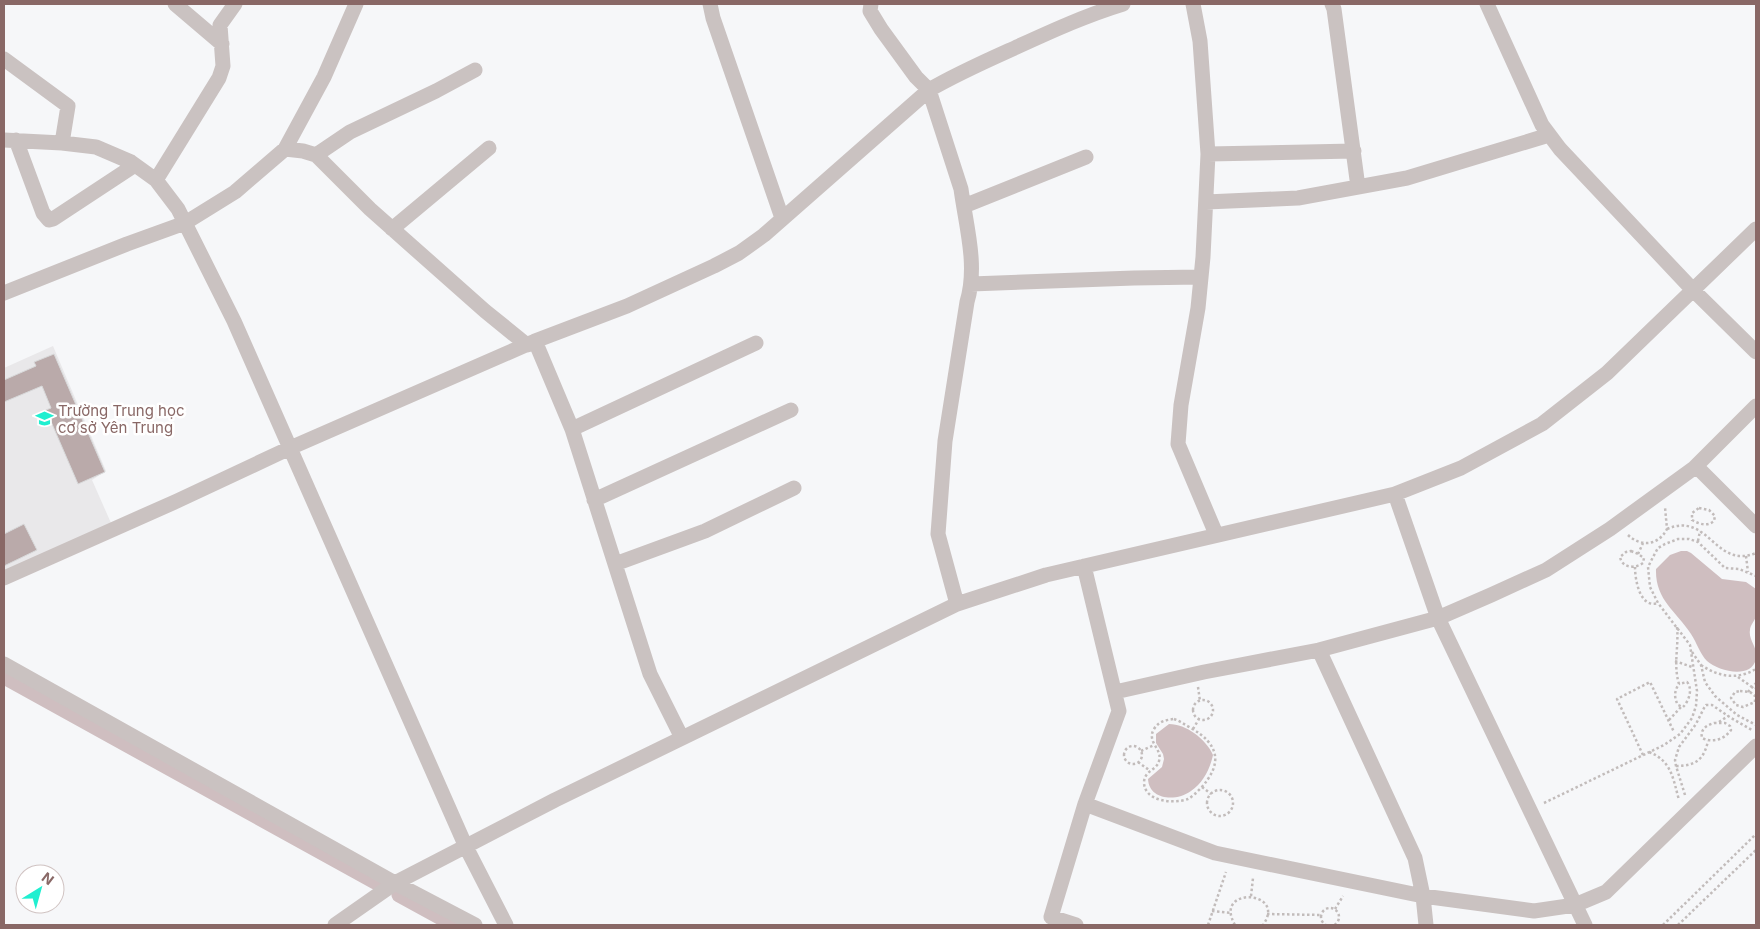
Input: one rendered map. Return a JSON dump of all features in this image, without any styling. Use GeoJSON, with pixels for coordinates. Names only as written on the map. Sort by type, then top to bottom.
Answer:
{"type":"FeatureCollection","features":[{"type":"Feature","properties":{"kind":"street"},"geometry":{"type":"LineString","coordinates":[[174,4],[222,44]]}},
{"type":"Feature","properties":{"kind":"street"},"geometry":{"type":"LineString","coordinates":[[156,180],[219,78],[223,66],[220,25],[235,4]]}},
{"type":"Feature","properties":{"kind":"street"},"geometry":{"type":"LineString","coordinates":[[4,293],[185,223],[235,192],[285,149],[324,77],[356,4]]}},
{"type":"Feature","properties":{"kind":"street"},"geometry":{"type":"LineString","coordinates":[[710,4],[713,18],[782,218]]}},
{"type":"Feature","properties":{"kind":"street"},"geometry":{"type":"LineString","coordinates":[[4,578],[177,502],[290,448],[531,343],[627,306],[714,266],[739,253],[764,235],[929,90],[954,75],[1097,8],[1123,4]]}},
{"type":"Feature","properties":{"kind":"street"},"geometry":{"type":"LineString","coordinates":[[1193,4],[1200,41],[1208,154],[1198,308],[1181,404],[1178,444],[1216,534]]}},
{"type":"Feature","properties":{"kind":"street"},"geometry":{"type":"LineString","coordinates":[[1332,4],[1358,187]]}},
{"type":"Feature","properties":{"kind":"street"},"geometry":{"type":"LineString","coordinates":[[1487,4],[1542,125],[1549,135],[1569,160],[1692,290],[1756,352]]}},
{"type":"Feature","properties":{"kind":"street"},"geometry":{"type":"LineString","coordinates":[[867,6],[892,45],[929,90],[961,189],[964,206],[972,270],[971,284],[966,302],[945,441],[938,534],[957,604]]}},
{"type":"Feature","properties":{"kind":"street"},"geometry":{"type":"LineString","coordinates":[[4,59],[68,106],[62,143]]}},
{"type":"Feature","properties":{"kind":"street"},"geometry":{"type":"LineString","coordinates":[[316,156],[350,132],[429,95],[475,70]]}},
{"type":"Feature","properties":{"kind":"street"},"geometry":{"type":"LineString","coordinates":[[1206,202],[1298,198],[1408,178],[1549,135]]}},
{"type":"Feature","properties":{"kind":"street"},"geometry":{"type":"LineString","coordinates":[[135,165],[50,220],[43,213],[10,140],[96,147],[135,165],[156,180],[178,209],[234,321],[466,847],[506,925]]}},
{"type":"Feature","properties":{"kind":"street"},"geometry":{"type":"LineString","coordinates":[[392,229],[489,148]]}},
{"type":"Feature","properties":{"kind":"street"},"geometry":{"type":"LineString","coordinates":[[285,149],[303,150],[316,156],[370,209],[485,311],[531,343],[572,429],[650,674],[682,738]]}},
{"type":"Feature","properties":{"kind":"street"},"geometry":{"type":"LineString","coordinates":[[1208,154],[1354,150]]}},
{"type":"Feature","properties":{"kind":"street"},"geometry":{"type":"LineString","coordinates":[[964,206],[1086,157]]}},
{"type":"Feature","properties":{"kind":"street"},"geometry":{"type":"LineString","coordinates":[[335,925],[395,883],[555,800],[957,604],[1030,579],[1216,534],[1296,518],[1395,494],[1461,468],[1542,424],[1606,373],[1756,229]]}},
{"type":"Feature","properties":{"kind":"street"},"geometry":{"type":"LineString","coordinates":[[971,284],[1200,277]]}},
{"type":"Feature","properties":{"kind":"street"},"geometry":{"type":"LineString","coordinates":[[572,429],[756,343]]}},
{"type":"Feature","properties":{"kind":"street"},"geometry":{"type":"LineString","coordinates":[[1115,692],[1204,672],[1319,650],[1438,618],[1546,570],[1610,530],[1696,466],[1756,406]]}},
{"type":"Feature","properties":{"kind":"street"},"geometry":{"type":"LineString","coordinates":[[594,500],[791,410]]}},
{"type":"Feature","properties":{"kind":"street"},"geometry":{"type":"LineString","coordinates":[[1696,466],[1756,526]]}},
{"type":"Feature","properties":{"kind":"street"},"geometry":{"type":"LineString","coordinates":[[615,564],[710,528],[794,488]]}},
{"type":"Feature","properties":{"kind":"street"},"geometry":{"type":"LineString","coordinates":[[1395,494],[1438,618],[1585,925]]}},
{"type":"Feature","properties":{"kind":"street"},"geometry":{"type":"LineString","coordinates":[[1076,925],[1051,916],[1085,804],[1119,711],[1084,566]]}},
{"type":"Feature","properties":{"kind":"street"},"geometry":{"type":"LineString","coordinates":[[1319,650],[1415,858],[1423,896],[1426,925]]}},
{"type":"Feature","properties":{"kind":"street"},"geometry":{"type":"LineString","coordinates":[[4,664],[395,883],[475,925]]}},
{"type":"Feature","properties":{"kind":"street"},"geometry":{"type":"LineString","coordinates":[[1085,804],[1215,853],[1423,896],[1534,911],[1575,906],[1606,892],[1756,746]]}},
{"type":"Feature","properties":{"kind":"path"},"geometry":{"type":"LineString","coordinates":[[1665,507],[1667,529]]}},
{"type":"Feature","properties":{"kind":"path"},"geometry":{"type":"LineString","coordinates":[[1699,508],[1709,510],[1717,515],[1714,521],[1707,524],[1695,521],[1691,517],[1692,513],[1699,508]]}},
{"type":"Feature","properties":{"kind":"path"},"geometry":{"type":"LineString","coordinates":[[1689,527],[1695,521]]}},
{"type":"Feature","properties":{"kind":"path"},"geometry":{"type":"LineString","coordinates":[[1628,535],[1643,543],[1653,543],[1667,529],[1678,526],[1689,527],[1700,531],[1728,554],[1746,556],[1756,553]]}},
{"type":"Feature","properties":{"kind":"path"},"geometry":{"type":"LineString","coordinates":[[1698,542],[1700,531]]}},
{"type":"Feature","properties":{"kind":"path"},"geometry":{"type":"LineString","coordinates":[[1659,539],[1663,545]]}},
{"type":"Feature","properties":{"kind":"path"},"geometry":{"type":"LineString","coordinates":[[1544,803],[1650,752],[1677,736],[1692,718],[1697,691],[1690,645],[1658,603],[1650,587],[1648,567],[1658,548],[1678,539],[1689,539],[1698,542],[1725,568],[1748,572],[1756,576]]}},
{"type":"Feature","properties":{"kind":"path"},"geometry":{"type":"LineString","coordinates":[[1638,554],[1643,543]]}},
{"type":"Feature","properties":{"kind":"path"},"geometry":{"type":"LineString","coordinates":[[1626,552],[1638,554],[1644,558],[1641,565],[1635,567],[1626,566],[1621,561],[1620,557],[1626,552]]}},
{"type":"Feature","properties":{"kind":"path"},"geometry":{"type":"LineString","coordinates":[[1746,556],[1748,572]]}},
{"type":"Feature","properties":{"kind":"path"},"geometry":{"type":"LineString","coordinates":[[1635,567],[1636,580],[1641,595],[1648,602],[1658,603]]}},
{"type":"Feature","properties":{"kind":"path"},"geometry":{"type":"LineString","coordinates":[[1676,627],[1678,641],[1675,662],[1679,684],[1675,691],[1675,696],[1678,705],[1681,707]]}},
{"type":"Feature","properties":{"kind":"path"},"geometry":{"type":"LineString","coordinates":[[1692,652],[1701,664],[1725,676],[1737,676],[1756,669]]}},
{"type":"Feature","properties":{"kind":"path"},"geometry":{"type":"LineString","coordinates":[[1675,662],[1692,668]]}},
{"type":"Feature","properties":{"kind":"path"},"geometry":{"type":"LineString","coordinates":[[1701,664],[1705,682],[1719,701],[1733,712],[1756,724]]}},
{"type":"Feature","properties":{"kind":"path"},"geometry":{"type":"LineString","coordinates":[[1737,676],[1756,688]]}},
{"type":"Feature","properties":{"kind":"path"},"geometry":{"type":"LineString","coordinates":[[1643,755],[1616,699],[1650,682],[1674,732]]}},
{"type":"Feature","properties":{"kind":"path"},"geometry":{"type":"LineString","coordinates":[[1669,720],[1687,703],[1690,687],[1687,682],[1679,684]]}},
{"type":"Feature","properties":{"kind":"path"},"geometry":{"type":"LineString","coordinates":[[1748,692],[1756,683]]}},
{"type":"Feature","properties":{"kind":"path"},"geometry":{"type":"LineString","coordinates":[[1197,686],[1200,701]]}},
{"type":"Feature","properties":{"kind":"path"},"geometry":{"type":"LineString","coordinates":[[1740,691],[1748,692],[1755,696],[1755,702],[1749,706],[1738,706],[1732,700],[1733,695],[1740,691]]}},
{"type":"Feature","properties":{"kind":"path"},"geometry":{"type":"LineString","coordinates":[[1205,700],[1210,703],[1213,712],[1208,719],[1199,719],[1193,710],[1196,704],[1205,700]]}},
{"type":"Feature","properties":{"kind":"path"},"geometry":{"type":"LineString","coordinates":[[1715,707],[1719,701]]}},
{"type":"Feature","properties":{"kind":"path"},"geometry":{"type":"LineString","coordinates":[[1685,795],[1676,766],[1679,747],[1696,724],[1706,705],[1712,705],[1752,730]]}},
{"type":"Feature","properties":{"kind":"path"},"geometry":{"type":"LineString","coordinates":[[1733,712],[1738,706]]}},
{"type":"Feature","properties":{"kind":"path"},"geometry":{"type":"LineString","coordinates":[[1695,708],[1702,710]]}},
{"type":"Feature","properties":{"kind":"path"},"geometry":{"type":"LineString","coordinates":[[1718,722],[1727,724],[1731,730],[1725,736],[1708,740],[1702,738],[1702,732],[1710,724],[1728,716]]}},
{"type":"Feature","properties":{"kind":"path"},"geometry":{"type":"LineString","coordinates":[[1193,729],[1199,719]]}},
{"type":"Feature","properties":{"kind":"path"},"geometry":{"type":"LineString","coordinates":[[1166,720],[1180,721],[1193,729],[1210,742],[1214,748],[1216,756],[1215,766],[1208,779],[1188,799],[1174,802],[1158,799],[1145,788],[1145,777],[1149,770],[1160,760],[1151,738],[1152,733],[1159,723],[1166,720]]}},
{"type":"Feature","properties":{"kind":"path"},"geometry":{"type":"LineString","coordinates":[[1677,736],[1682,742]]}},
{"type":"Feature","properties":{"kind":"path"},"geometry":{"type":"LineString","coordinates":[[1676,766],[1688,765],[1698,760],[1706,750],[1708,740]]}},
{"type":"Feature","properties":{"kind":"path"},"geometry":{"type":"LineString","coordinates":[[1141,751],[1154,745]]}},
{"type":"Feature","properties":{"kind":"path"},"geometry":{"type":"LineString","coordinates":[[1132,746],[1138,747],[1141,751],[1142,758],[1138,762],[1130,763],[1126,759],[1125,753],[1132,746]]}},
{"type":"Feature","properties":{"kind":"path"},"geometry":{"type":"LineString","coordinates":[[1650,752],[1668,764],[1679,800]]}},
{"type":"Feature","properties":{"kind":"path"},"geometry":{"type":"LineString","coordinates":[[1138,762],[1149,770]]}},
{"type":"Feature","properties":{"kind":"path"},"geometry":{"type":"LineString","coordinates":[[1668,764],[1676,762]]}},
{"type":"Feature","properties":{"kind":"path"},"geometry":{"type":"LineString","coordinates":[[1202,786],[1210,794]]}},
{"type":"Feature","properties":{"kind":"path"},"geometry":{"type":"LineString","coordinates":[[1221,790],[1229,794],[1233,801],[1230,813],[1226,816],[1218,817],[1210,812],[1206,804],[1210,794],[1221,790]]}},
{"type":"Feature","properties":{"kind":"path"},"geometry":{"type":"LineString","coordinates":[[1663,925],[1756,834]]}},
{"type":"Feature","properties":{"kind":"path"},"geometry":{"type":"LineString","coordinates":[[1678,925],[1756,850]]}},
{"type":"Feature","properties":{"kind":"path"},"geometry":{"type":"LineString","coordinates":[[1208,925],[1226,872]]}},
{"type":"Feature","properties":{"kind":"path"},"geometry":{"type":"LineString","coordinates":[[1251,896],[1253,878]]}},
{"type":"Feature","properties":{"kind":"path"},"geometry":{"type":"LineString","coordinates":[[1235,925],[1232,913],[1235,903],[1239,899],[1251,896],[1265,905],[1267,914],[1265,925]]}},
{"type":"Feature","properties":{"kind":"path"},"geometry":{"type":"LineString","coordinates":[[1335,909],[1343,896]]}},
{"type":"Feature","properties":{"kind":"path"},"geometry":{"type":"LineString","coordinates":[[1326,909],[1335,909],[1339,916],[1338,922],[1333,925],[1326,925],[1322,916],[1326,909]]}},
{"type":"Feature","properties":{"kind":"path"},"geometry":{"type":"LineString","coordinates":[[1212,911],[1232,913]]}},
{"type":"Feature","properties":{"kind":"path"},"geometry":{"type":"LineString","coordinates":[[1267,914],[1322,916]]}},
{"type":"Feature","properties":{"kind":"shaded area","name":"Trường Trung học cơ sở Yên Trung"},"geometry":{"type":"Polygon","coordinates":[[[53,346],[106,471],[92,480],[111,523],[4,573],[4,368],[53,346]]]}},
{"type":"Feature","properties":{"kind":"shaded area"},"geometry":{"type":"Polygon","coordinates":[[[1681,551],[1691,553],[1722,579],[1746,582],[1756,589],[1757,613],[1750,628],[1750,634],[1757,655],[1753,666],[1748,670],[1734,672],[1719,668],[1707,661],[1691,634],[1663,597],[1659,589],[1656,569],[1670,555],[1681,551]]]}},
{"type":"Feature","properties":{"kind":"shaded area"},"geometry":{"type":"Polygon","coordinates":[[[1169,724],[1182,727],[1195,734],[1206,743],[1213,755],[1208,770],[1199,784],[1185,795],[1171,798],[1158,795],[1153,791],[1148,779],[1162,767],[1164,759],[1156,743],[1156,734],[1169,724]]]}},
{"type":"Feature","properties":{"kind":"building"},"geometry":{"type":"Polygon","coordinates":[[[54,354],[105,472],[78,484],[46,410],[51,408],[42,386],[4,402],[4,380],[36,366],[34,362],[54,354]]]}},
{"type":"Feature","properties":{"kind":"building"},"geometry":{"type":"Polygon","coordinates":[[[24,524],[37,550],[4,566],[4,534],[24,524]]]}},
{"type":"Feature","properties":{"kind":"waterway"},"geometry":{"type":"LineString","coordinates":[[4,677],[375,882]]}},
{"type":"Feature","properties":{"kind":"waterway"},"geometry":{"type":"LineString","coordinates":[[399,895],[454,925]]}},
{"type":"Feature","properties":{"kind":"place","name":"Trường Trung học cơ sở Yên Trung"},"geometry":{"type":"Point","coordinates":[44,419]}}]}
